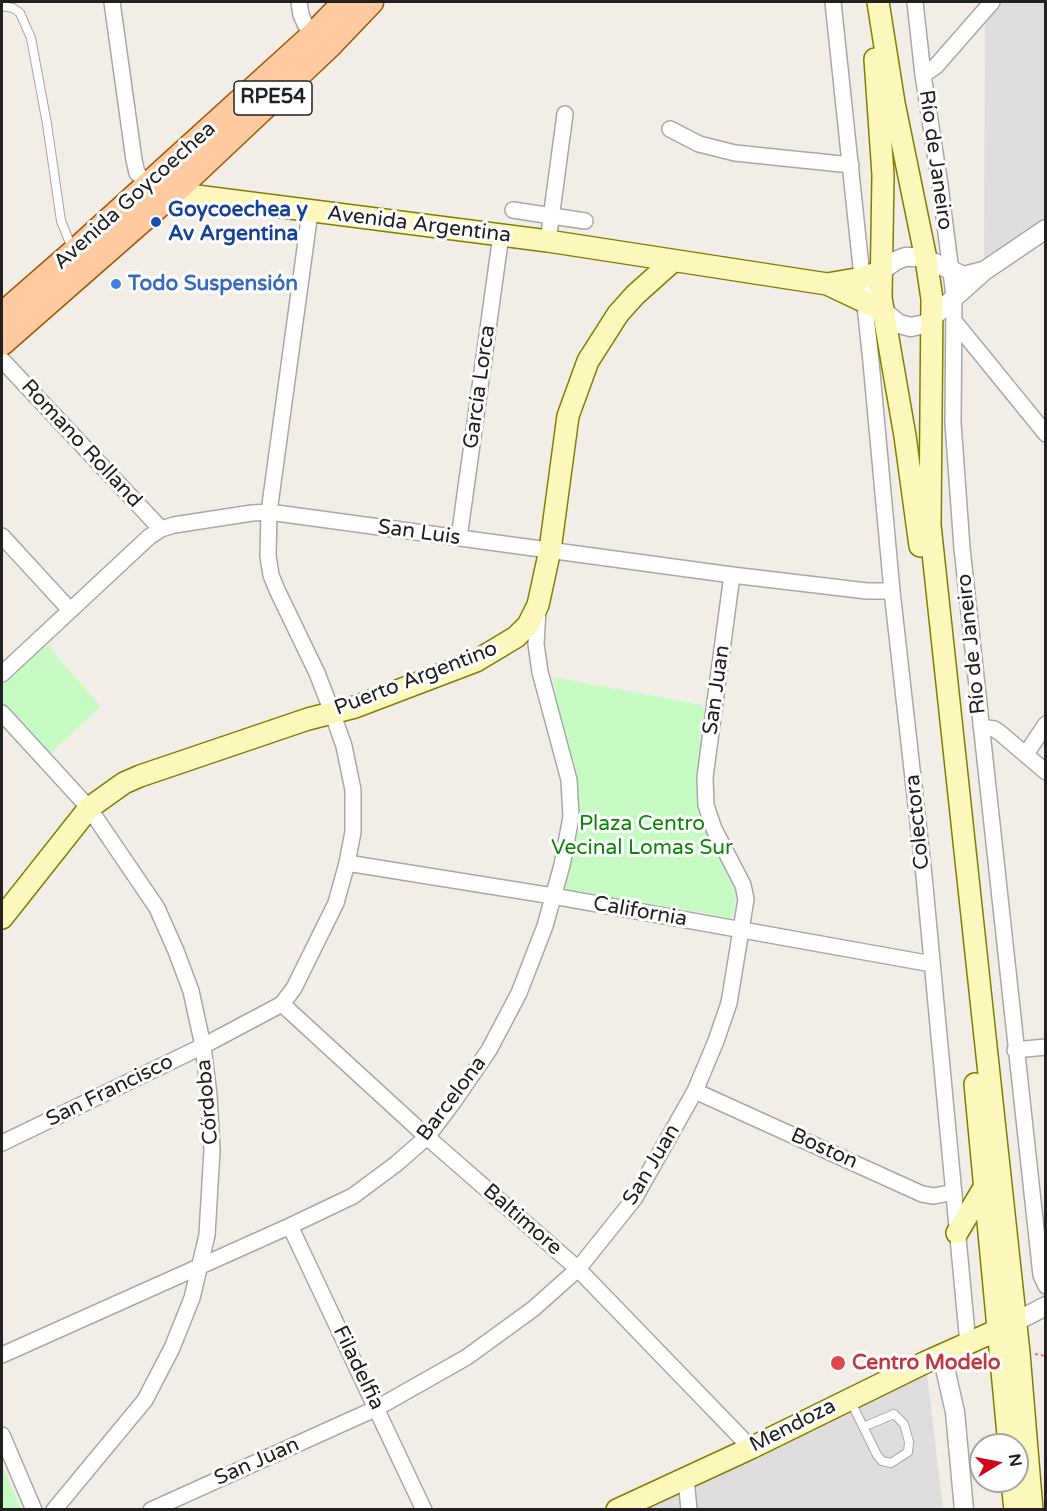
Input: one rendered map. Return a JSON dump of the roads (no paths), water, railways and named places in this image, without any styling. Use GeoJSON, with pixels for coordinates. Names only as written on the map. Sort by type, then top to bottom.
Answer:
{"type":"FeatureCollection","features":[{"type":"Feature","properties":{"kind":"main road","name":"Avenida Goycoechea"},"geometry":{"type":"LineString","coordinates":[[2,315],[311,37],[345,2]]}},
{"type":"Feature","properties":{"kind":"main road","name":"Avenida Goycoechea"},"geometry":{"type":"LineString","coordinates":[[2,343],[173,193],[342,34],[371,2]]}},
{"type":"Feature","properties":{"kind":"main road"},"geometry":{"type":"LineString","coordinates":[[870,2],[884,208],[871,275],[874,305],[905,436],[933,637],[985,1186],[1032,1509]]}},
{"type":"Feature","properties":{"kind":"main road"},"geometry":{"type":"LineString","coordinates":[[878,2],[894,103],[926,259],[933,318],[930,525],[1006,1327],[1009,1433]]}},
{"type":"Feature","properties":{"kind":"main road","name":"Avenida Argentina"},"geometry":{"type":"LineString","coordinates":[[148,184],[173,193],[548,241],[827,284],[874,305]]}},
{"type":"Feature","properties":{"kind":"main road","name":"Puerto Argentino"},"geometry":{"type":"LineString","coordinates":[[2,918],[89,808],[124,783],[332,712],[355,707],[490,654],[522,631],[528,625],[538,605],[550,550],[568,416],[588,362],[618,314],[635,295],[673,261]]}},
{"type":"Feature","properties":{"kind":"main road","name":"Avenida Argentina"},"geometry":{"type":"LineString","coordinates":[[827,284],[871,275]]}},
{"type":"Feature","properties":{"kind":"main road"},"geometry":{"type":"LineString","coordinates":[[957,1233],[985,1186]]}},
{"type":"Feature","properties":{"kind":"main road","name":"Mendoza"},"geometry":{"type":"LineString","coordinates":[[617,1509],[751,1448],[849,1398],[1006,1327]]}},
{"type":"Feature","properties":{"kind":"main road"},"geometry":{"type":"LineString","coordinates":[[1013,1493],[1015,1509]]}},
{"type":"Feature","properties":{"kind":"street"},"geometry":{"type":"LineString","coordinates":[[112,2],[134,160],[137,173],[148,184]]}},
{"type":"Feature","properties":{"kind":"street"},"geometry":{"type":"LineString","coordinates":[[299,2],[301,15],[311,37]]}},
{"type":"Feature","properties":{"kind":"street"},"geometry":{"type":"LineString","coordinates":[[833,2],[851,165],[871,275],[905,257],[926,259],[964,276],[984,271]]}},
{"type":"Feature","properties":{"kind":"street","name":"Río de Janeiro"},"geometry":{"type":"LineString","coordinates":[[915,2],[954,296],[953,423],[962,548],[1015,1050],[1041,1275],[1046,1286]]}},
{"type":"Feature","properties":{"kind":"street"},"geometry":{"type":"LineString","coordinates":[[923,75],[936,66],[992,2]]}},
{"type":"Feature","properties":{"kind":"street"},"geometry":{"type":"LineString","coordinates":[[548,241],[565,114]]}},
{"type":"Feature","properties":{"kind":"street"},"geometry":{"type":"LineString","coordinates":[[670,129],[699,144],[735,153],[851,165]]}},
{"type":"Feature","properties":{"kind":"street","name":"Avenida Argentina"},"geometry":{"type":"LineString","coordinates":[[513,210],[585,221]]}},
{"type":"Feature","properties":{"kind":"street"},"geometry":{"type":"LineString","coordinates":[[282,1004],[294,988],[336,903],[353,832],[353,790],[344,746],[317,673],[271,575],[268,556],[270,512],[310,212]]}},
{"type":"Feature","properties":{"kind":"street"},"geometry":{"type":"LineString","coordinates":[[874,305],[899,324],[919,327],[933,318],[954,296],[984,271],[1046,229]]}},
{"type":"Feature","properties":{"kind":"street","name":"García Lorca"},"geometry":{"type":"LineString","coordinates":[[459,538],[501,235]]}},
{"type":"Feature","properties":{"kind":"street","name":"Colectora"},"geometry":{"type":"LineString","coordinates":[[874,305],[892,591],[933,964],[968,1344]]}},
{"type":"Feature","properties":{"kind":"street"},"geometry":{"type":"LineString","coordinates":[[954,321],[1046,435]]}},
{"type":"Feature","properties":{"kind":"street","name":"Romano Rolland"},"geometry":{"type":"LineString","coordinates":[[2,360],[161,529]]}},
{"type":"Feature","properties":{"kind":"street","name":"San Luis"},"geometry":{"type":"LineString","coordinates":[[2,674],[149,537],[161,529],[242,514],[270,512],[732,575],[867,591],[892,591]]}},
{"type":"Feature","properties":{"kind":"street"},"geometry":{"type":"LineString","coordinates":[[2,536],[70,610]]}},
{"type":"Feature","properties":{"kind":"street","name":"San Juan"},"geometry":{"type":"LineString","coordinates":[[151,1509],[377,1408],[467,1357],[533,1309],[578,1269],[634,1199],[695,1091],[729,1003],[746,900],[743,885],[714,830],[706,805],[705,777],[732,575]]}},
{"type":"Feature","properties":{"kind":"street","name":"Barcelona"},"geometry":{"type":"LineString","coordinates":[[2,1355],[353,1196],[427,1137],[489,1050],[519,993],[545,926],[562,865],[571,817],[569,780],[540,672],[536,644],[538,605]]}},
{"type":"Feature","properties":{"kind":"street","name":"Córdoba"},"geometry":{"type":"LineString","coordinates":[[2,713],[89,808],[157,908],[191,992],[203,1046],[213,1150],[207,1235],[192,1298],[172,1348],[145,1400],[54,1509]]}},
{"type":"Feature","properties":{"kind":"street"},"geometry":{"type":"LineString","coordinates":[[1026,754],[1046,724]]}},
{"type":"Feature","properties":{"kind":"street"},"geometry":{"type":"LineString","coordinates":[[981,727],[994,729],[1046,772]]}},
{"type":"Feature","properties":{"kind":"street","name":"California"},"geometry":{"type":"LineString","coordinates":[[347,864],[553,896],[933,964]]}},
{"type":"Feature","properties":{"kind":"street","name":"San Francisco"},"geometry":{"type":"LineString","coordinates":[[2,1143],[203,1046],[282,1004]]}},
{"type":"Feature","properties":{"kind":"street","name":"Baltimore"},"geometry":{"type":"LineString","coordinates":[[282,1004],[427,1137],[578,1269],[751,1448]]}},
{"type":"Feature","properties":{"kind":"street"},"geometry":{"type":"LineString","coordinates":[[1015,1050],[1046,1047]]}},
{"type":"Feature","properties":{"kind":"street","name":"Boston"},"geometry":{"type":"LineString","coordinates":[[695,1091],[922,1194],[934,1196],[954,1192]]}},
{"type":"Feature","properties":{"kind":"street","name":"Filadelfia"},"geometry":{"type":"LineString","coordinates":[[290,1226],[424,1509]]}},
{"type":"Feature","properties":{"kind":"street"},"geometry":{"type":"LineString","coordinates":[[1006,1327],[1045,1308]]}},
{"type":"Feature","properties":{"kind":"street"},"geometry":{"type":"LineString","coordinates":[[942,1355],[955,1412],[964,1509]]}},
{"type":"Feature","properties":{"kind":"street"},"geometry":{"type":"LineString","coordinates":[[2,1435],[34,1509]]}},
{"type":"Feature","properties":{"kind":"street"},"geometry":{"type":"LineString","coordinates":[[686,1478],[689,1509]]}},
{"type":"Feature","properties":{"kind":"lane"},"geometry":{"type":"LineString","coordinates":[[2,6],[14,8],[20,13],[31,38],[61,220],[74,252]]}},
{"type":"Feature","properties":{"kind":"lane"},"geometry":{"type":"LineString","coordinates":[[849,1398],[863,1427],[877,1455],[882,1461],[891,1463],[908,1452],[909,1442],[904,1424],[894,1414],[863,1427]]}},
{"type":"Feature","properties":{"kind":"place","name":"Goycoechea y Av Argentina"},"geometry":{"type":"Point","coordinates":[156,222]}},
{"type":"Feature","properties":{"kind":"place","name":"Todo Suspensión"},"geometry":{"type":"Point","coordinates":[116,284]}},
{"type":"Feature","properties":{"kind":"place","name":"Centro Modelo"},"geometry":{"type":"Point","coordinates":[838,1363]}},
{"type":"Feature","properties":{"kind":"park label","name":"Plaza Centro Vecinal Lomas Sur"},"geometry":{"type":"Point","coordinates":[642,836]}}]}
